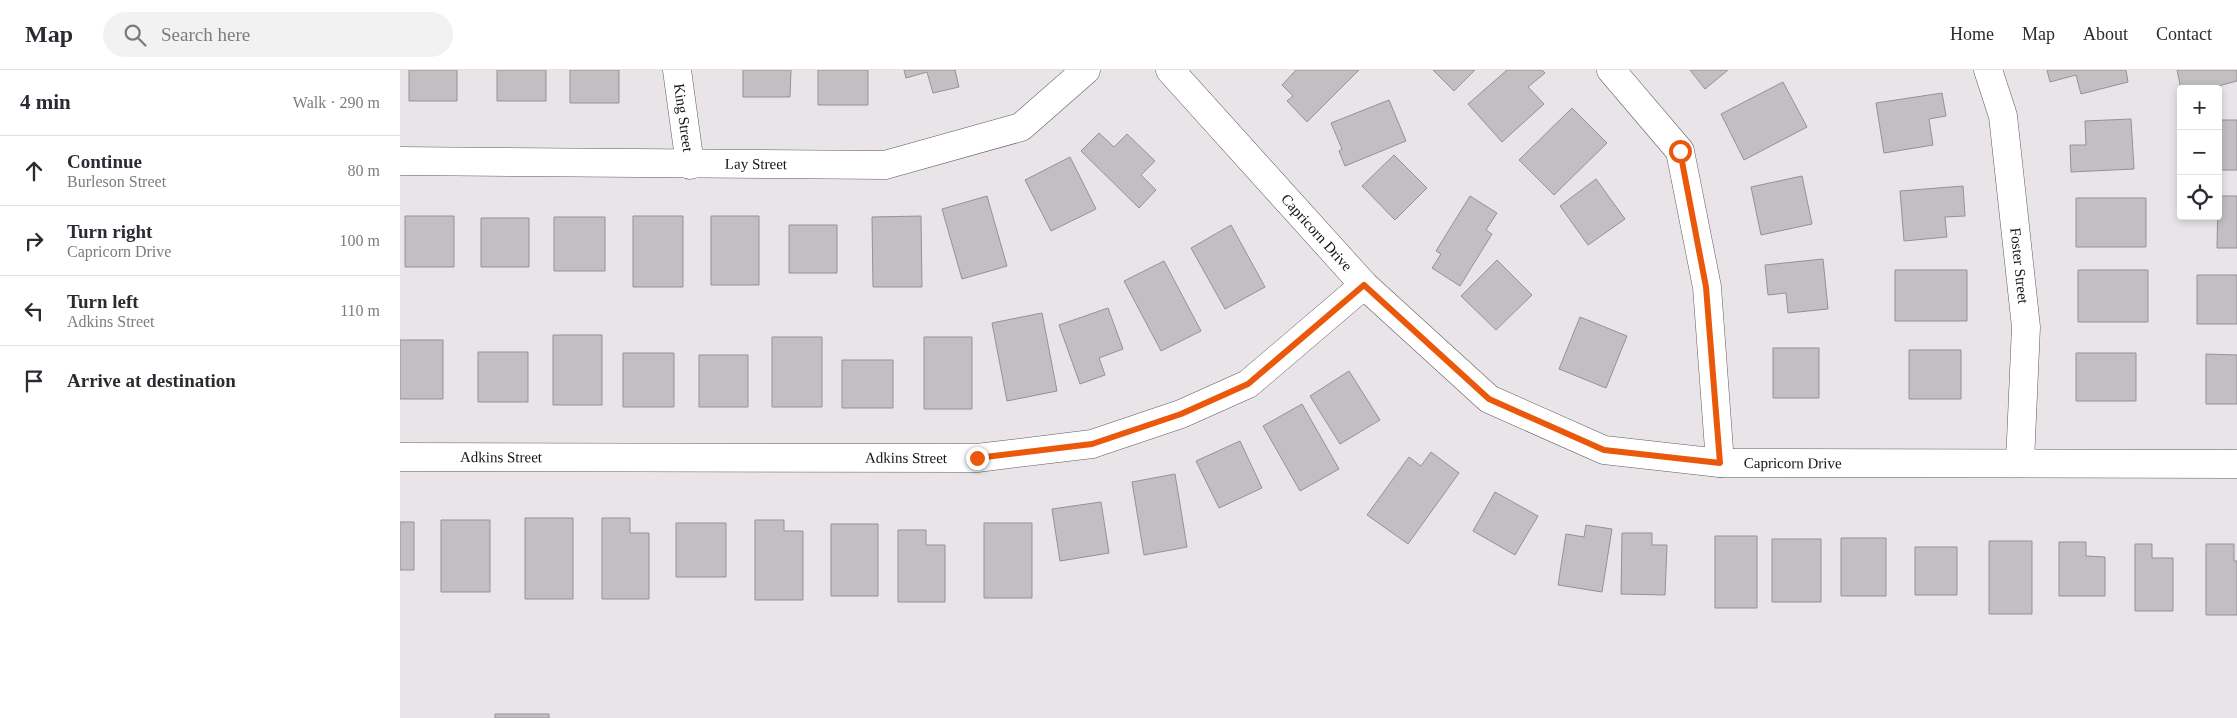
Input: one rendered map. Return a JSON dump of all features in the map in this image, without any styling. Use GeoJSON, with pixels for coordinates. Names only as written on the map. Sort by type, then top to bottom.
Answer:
{"type":"FeatureCollection","features":[{"type":"Feature","properties":{"kind":"street","name":"King Street"},"geometry":{"type":"LineString","coordinates":[[677,70],[690,165]]}},
{"type":"Feature","properties":{"kind":"street","name":"Lay Street"},"geometry":{"type":"LineString","coordinates":[[400,161],[690,165],[885,165],[1022,127],[1086,70]]}},
{"type":"Feature","properties":{"kind":"street","name":"Capricorn Drive"},"geometry":{"type":"LineString","coordinates":[[1170,70],[1364,285],[1489,399],[1604,450],[1720,463],[2020,462],[2237,464]]}},
{"type":"Feature","properties":{"kind":"street"},"geometry":{"type":"LineString","coordinates":[[1611,70],[1680,151],[1706,287],[1720,463]]}},
{"type":"Feature","properties":{"kind":"street","name":"Foster Street"},"geometry":{"type":"LineString","coordinates":[[1988,70],[2003,116],[2026,327],[2020,462]]}},
{"type":"Feature","properties":{"kind":"street","name":"Adkins Street"},"geometry":{"type":"LineString","coordinates":[[400,457],[977,458],[1092,444],[1181,414],[1248,384],[1364,285]]}},
{"type":"Feature","properties":{"kind":"building"},"geometry":{"type":"Polygon","coordinates":[[[409,70],[457,70],[457,101],[409,101],[409,70]]]}},
{"type":"Feature","properties":{"kind":"building"},"geometry":{"type":"Polygon","coordinates":[[[497,70],[546,70],[546,101],[497,101],[497,70]]]}},
{"type":"Feature","properties":{"kind":"building"},"geometry":{"type":"Polygon","coordinates":[[[570,70],[619,70],[619,103],[570,103],[570,70]]]}},
{"type":"Feature","properties":{"kind":"building"},"geometry":{"type":"Polygon","coordinates":[[[743,70],[791,70],[790,97],[743,97],[743,70]]]}},
{"type":"Feature","properties":{"kind":"building"},"geometry":{"type":"Polygon","coordinates":[[[818,70],[868,70],[868,105],[818,105],[818,70]]]}},
{"type":"Feature","properties":{"kind":"building"},"geometry":{"type":"Polygon","coordinates":[[[904,70],[955,70],[959,87],[933,93],[927,72],[906,78],[904,70]]]}},
{"type":"Feature","properties":{"kind":"building"},"geometry":{"type":"Polygon","coordinates":[[[1296,70],[1359,70],[1307,122],[1287,101],[1293,96],[1282,85],[1296,70]]]}},
{"type":"Feature","properties":{"kind":"building"},"geometry":{"type":"Polygon","coordinates":[[[1433,70],[1475,70],[1454,91],[1433,70]]]}},
{"type":"Feature","properties":{"kind":"building"},"geometry":{"type":"Polygon","coordinates":[[[1507,70],[1542,70],[1545,73],[1528,87],[1544,104],[1502,142],[1468,104],[1507,70]]]}},
{"type":"Feature","properties":{"kind":"building"},"geometry":{"type":"Polygon","coordinates":[[[1690,70],[1728,70],[1705,89],[1690,70]]]}},
{"type":"Feature","properties":{"kind":"building"},"geometry":{"type":"Polygon","coordinates":[[[2047,70],[2126,70],[2128,82],[2081,94],[2076,75],[2050,82],[2047,70]]]}},
{"type":"Feature","properties":{"kind":"building"},"geometry":{"type":"Polygon","coordinates":[[[2177,70],[2237,70],[2237,81],[2222,85],[2180,85],[2177,70]]]}},
{"type":"Feature","properties":{"kind":"building"},"geometry":{"type":"Polygon","coordinates":[[[1783,82],[1807,127],[1744,160],[1721,114],[1783,82]]]}},
{"type":"Feature","properties":{"kind":"building"},"geometry":{"type":"Polygon","coordinates":[[[1942,93],[1946,116],[1929,119],[1933,145],[1884,153],[1876,103],[1942,93]]]}},
{"type":"Feature","properties":{"kind":"building"},"geometry":{"type":"Polygon","coordinates":[[[1389,100],[1406,141],[1345,166],[1339,151],[1342,149],[1331,123],[1389,100]]]}},
{"type":"Feature","properties":{"kind":"building"},"geometry":{"type":"Polygon","coordinates":[[[1572,108],[1607,143],[1554,195],[1519,160],[1572,108]]]}},
{"type":"Feature","properties":{"kind":"building"},"geometry":{"type":"Polygon","coordinates":[[[2131,119],[2134,169],[2071,172],[2070,145],[2086,145],[2085,121],[2131,119]]]}},
{"type":"Feature","properties":{"kind":"building"},"geometry":{"type":"Polygon","coordinates":[[[2222,120],[2237,120],[2237,170],[2222,170],[2222,120]]]}},
{"type":"Feature","properties":{"kind":"building"},"geometry":{"type":"Polygon","coordinates":[[[1099,133],[1114,147],[1127,134],[1155,161],[1141,175],[1156,190],[1139,208],[1081,151],[1099,133]]]}},
{"type":"Feature","properties":{"kind":"building"},"geometry":{"type":"Polygon","coordinates":[[[1394,155],[1427,188],[1395,220],[1362,186],[1394,155]]]}},
{"type":"Feature","properties":{"kind":"building"},"geometry":{"type":"Polygon","coordinates":[[[1070,157],[1096,209],[1051,231],[1025,180],[1070,157]]]}},
{"type":"Feature","properties":{"kind":"building"},"geometry":{"type":"Polygon","coordinates":[[[1802,176],[1812,224],[1761,235],[1751,187],[1802,176]]]}},
{"type":"Feature","properties":{"kind":"building"},"geometry":{"type":"Polygon","coordinates":[[[1596,179],[1625,219],[1588,245],[1560,206],[1596,179]]]}},
{"type":"Feature","properties":{"kind":"building"},"geometry":{"type":"Polygon","coordinates":[[[1963,186],[1965,216],[1945,217],[1947,237],[1904,241],[1900,191],[1963,186]]]}},
{"type":"Feature","properties":{"kind":"building"},"geometry":{"type":"Polygon","coordinates":[[[987,196],[1007,266],[962,279],[942,209],[987,196]]]}},
{"type":"Feature","properties":{"kind":"building"},"geometry":{"type":"Polygon","coordinates":[[[1470,196],[1497,213],[1486,230],[1492,234],[1460,286],[1432,268],[1441,254],[1436,251],[1470,196]]]}},
{"type":"Feature","properties":{"kind":"building"},"geometry":{"type":"Polygon","coordinates":[[[2222,196],[2237,196],[2237,248],[2217,248],[2218,220],[2222,220],[2222,196]]]}},
{"type":"Feature","properties":{"kind":"building"},"geometry":{"type":"Polygon","coordinates":[[[2076,198],[2146,198],[2146,247],[2076,247],[2076,198]]]}},
{"type":"Feature","properties":{"kind":"building"},"geometry":{"type":"Polygon","coordinates":[[[405,216],[454,216],[454,267],[405,267],[405,216]]]}},
{"type":"Feature","properties":{"kind":"building"},"geometry":{"type":"Polygon","coordinates":[[[633,216],[683,216],[683,287],[633,287],[633,216]]]}},
{"type":"Feature","properties":{"kind":"building"},"geometry":{"type":"Polygon","coordinates":[[[711,216],[759,216],[759,285],[711,285],[711,216]]]}},
{"type":"Feature","properties":{"kind":"building"},"geometry":{"type":"Polygon","coordinates":[[[921,216],[922,287],[873,287],[872,217],[921,216]]]}},
{"type":"Feature","properties":{"kind":"building"},"geometry":{"type":"Polygon","coordinates":[[[554,217],[605,217],[605,271],[554,271],[554,217]]]}},
{"type":"Feature","properties":{"kind":"building"},"geometry":{"type":"Polygon","coordinates":[[[481,218],[529,218],[529,267],[481,267],[481,218]]]}},
{"type":"Feature","properties":{"kind":"building"},"geometry":{"type":"Polygon","coordinates":[[[789,225],[837,225],[837,273],[789,273],[789,225]]]}},
{"type":"Feature","properties":{"kind":"building"},"geometry":{"type":"Polygon","coordinates":[[[1231,225],[1265,287],[1225,309],[1191,248],[1231,225]]]}},
{"type":"Feature","properties":{"kind":"building"},"geometry":{"type":"Polygon","coordinates":[[[1823,259],[1828,309],[1788,313],[1786,293],[1768,295],[1765,265],[1823,259]]]}},
{"type":"Feature","properties":{"kind":"building"},"geometry":{"type":"Polygon","coordinates":[[[1497,260],[1532,295],[1496,330],[1461,296],[1497,260]]]}},
{"type":"Feature","properties":{"kind":"building"},"geometry":{"type":"Polygon","coordinates":[[[1164,261],[1201,331],[1161,351],[1124,281],[1164,261]]]}},
{"type":"Feature","properties":{"kind":"building"},"geometry":{"type":"Polygon","coordinates":[[[1895,270],[1967,270],[1967,321],[1895,321],[1895,270]]]}},
{"type":"Feature","properties":{"kind":"building"},"geometry":{"type":"Polygon","coordinates":[[[2078,270],[2148,270],[2148,322],[2078,322],[2078,270]]]}},
{"type":"Feature","properties":{"kind":"building"},"geometry":{"type":"Polygon","coordinates":[[[2197,275],[2237,275],[2237,324],[2197,324],[2197,275]]]}},
{"type":"Feature","properties":{"kind":"building"},"geometry":{"type":"Polygon","coordinates":[[[1108,308],[1123,349],[1099,358],[1105,375],[1080,384],[1059,325],[1108,308]]]}},
{"type":"Feature","properties":{"kind":"building"},"geometry":{"type":"Polygon","coordinates":[[[1042,313],[1057,391],[1007,401],[992,323],[1042,313]]]}},
{"type":"Feature","properties":{"kind":"building"},"geometry":{"type":"Polygon","coordinates":[[[1580,317],[1627,336],[1606,388],[1559,369],[1580,317]]]}},
{"type":"Feature","properties":{"kind":"building"},"geometry":{"type":"Polygon","coordinates":[[[553,335],[602,335],[602,405],[553,405],[553,335]]]}},
{"type":"Feature","properties":{"kind":"building"},"geometry":{"type":"Polygon","coordinates":[[[772,337],[822,337],[822,407],[772,407],[772,337]]]}},
{"type":"Feature","properties":{"kind":"building"},"geometry":{"type":"Polygon","coordinates":[[[924,337],[972,337],[972,409],[924,409],[924,337]]]}},
{"type":"Feature","properties":{"kind":"building"},"geometry":{"type":"Polygon","coordinates":[[[400,340],[443,340],[443,399],[400,399],[400,340]]]}},
{"type":"Feature","properties":{"kind":"building"},"geometry":{"type":"Polygon","coordinates":[[[1773,348],[1819,348],[1819,398],[1773,398],[1773,348]]]}},
{"type":"Feature","properties":{"kind":"building"},"geometry":{"type":"Polygon","coordinates":[[[1909,350],[1961,350],[1961,399],[1909,399],[1909,350]]]}},
{"type":"Feature","properties":{"kind":"building"},"geometry":{"type":"Polygon","coordinates":[[[478,352],[528,352],[528,402],[478,402],[478,352]]]}},
{"type":"Feature","properties":{"kind":"building"},"geometry":{"type":"Polygon","coordinates":[[[623,353],[674,353],[674,407],[623,407],[623,353]]]}},
{"type":"Feature","properties":{"kind":"building"},"geometry":{"type":"Polygon","coordinates":[[[2076,353],[2136,353],[2136,401],[2076,401],[2076,353]]]}},
{"type":"Feature","properties":{"kind":"building"},"geometry":{"type":"Polygon","coordinates":[[[2206,354],[2237,355],[2237,404],[2206,404],[2206,354]]]}},
{"type":"Feature","properties":{"kind":"building"},"geometry":{"type":"Polygon","coordinates":[[[699,355],[748,355],[748,407],[699,407],[699,355]]]}},
{"type":"Feature","properties":{"kind":"building"},"geometry":{"type":"Polygon","coordinates":[[[842,360],[893,360],[893,408],[842,408],[842,360]]]}},
{"type":"Feature","properties":{"kind":"building"},"geometry":{"type":"Polygon","coordinates":[[[1349,371],[1380,420],[1340,444],[1310,396],[1349,371]]]}},
{"type":"Feature","properties":{"kind":"building"},"geometry":{"type":"Polygon","coordinates":[[[1302,404],[1339,469],[1300,491],[1263,426],[1302,404]]]}},
{"type":"Feature","properties":{"kind":"building"},"geometry":{"type":"Polygon","coordinates":[[[1240,441],[1262,488],[1219,508],[1196,461],[1240,441]]]}},
{"type":"Feature","properties":{"kind":"building"},"geometry":{"type":"Polygon","coordinates":[[[1431,452],[1459,473],[1408,544],[1367,515],[1409,457],[1421,466],[1431,452]]]}},
{"type":"Feature","properties":{"kind":"building"},"geometry":{"type":"Polygon","coordinates":[[[1175,474],[1187,547],[1144,555],[1132,482],[1175,474]]]}},
{"type":"Feature","properties":{"kind":"building"},"geometry":{"type":"Polygon","coordinates":[[[1495,492],[1538,516],[1515,555],[1473,531],[1495,492]]]}},
{"type":"Feature","properties":{"kind":"building"},"geometry":{"type":"Polygon","coordinates":[[[1101,502],[1109,553],[1060,561],[1052,509],[1101,502]]]}},
{"type":"Feature","properties":{"kind":"building"},"geometry":{"type":"Polygon","coordinates":[[[525,518],[573,518],[573,599],[525,599],[525,518]]]}},
{"type":"Feature","properties":{"kind":"building"},"geometry":{"type":"Polygon","coordinates":[[[602,518],[630,518],[630,533],[649,533],[649,599],[602,599],[602,518]]]}},
{"type":"Feature","properties":{"kind":"building"},"geometry":{"type":"Polygon","coordinates":[[[441,520],[490,520],[490,592],[441,592],[441,520]]]}},
{"type":"Feature","properties":{"kind":"building"},"geometry":{"type":"Polygon","coordinates":[[[755,520],[784,520],[784,531],[803,531],[803,600],[755,600],[755,520]]]}},
{"type":"Feature","properties":{"kind":"building"},"geometry":{"type":"Polygon","coordinates":[[[400,522],[414,522],[414,570],[400,570],[400,522]]]}},
{"type":"Feature","properties":{"kind":"building"},"geometry":{"type":"Polygon","coordinates":[[[676,523],[726,523],[726,577],[676,577],[676,523]]]}},
{"type":"Feature","properties":{"kind":"building"},"geometry":{"type":"Polygon","coordinates":[[[984,523],[1032,523],[1032,598],[984,598],[984,523]]]}},
{"type":"Feature","properties":{"kind":"building"},"geometry":{"type":"Polygon","coordinates":[[[831,524],[878,524],[878,596],[831,596],[831,524]]]}},
{"type":"Feature","properties":{"kind":"building"},"geometry":{"type":"Polygon","coordinates":[[[1586,525],[1612,529],[1602,592],[1558,585],[1566,534],[1584,537],[1586,525]]]}},
{"type":"Feature","properties":{"kind":"building"},"geometry":{"type":"Polygon","coordinates":[[[898,530],[926,530],[926,545],[945,545],[945,602],[898,602],[898,530]]]}},
{"type":"Feature","properties":{"kind":"building"},"geometry":{"type":"Polygon","coordinates":[[[1622,533],[1652,533],[1652,545],[1667,545],[1665,595],[1621,594],[1622,533]]]}},
{"type":"Feature","properties":{"kind":"building"},"geometry":{"type":"Polygon","coordinates":[[[1715,536],[1757,536],[1757,608],[1715,608],[1715,536]]]}},
{"type":"Feature","properties":{"kind":"building"},"geometry":{"type":"Polygon","coordinates":[[[1841,538],[1886,538],[1886,596],[1841,596],[1841,538]]]}},
{"type":"Feature","properties":{"kind":"building"},"geometry":{"type":"Polygon","coordinates":[[[1772,539],[1821,539],[1821,602],[1772,602],[1772,539]]]}},
{"type":"Feature","properties":{"kind":"building"},"geometry":{"type":"Polygon","coordinates":[[[1989,541],[2032,541],[2032,614],[1989,614],[1989,541]]]}},
{"type":"Feature","properties":{"kind":"building"},"geometry":{"type":"Polygon","coordinates":[[[2059,542],[2086,542],[2086,556],[2105,557],[2105,596],[2059,596],[2059,542]]]}},
{"type":"Feature","properties":{"kind":"building"},"geometry":{"type":"Polygon","coordinates":[[[2135,544],[2152,544],[2152,558],[2173,558],[2173,611],[2135,611],[2135,544]]]}},
{"type":"Feature","properties":{"kind":"building"},"geometry":{"type":"Polygon","coordinates":[[[2206,544],[2234,544],[2234,561],[2237,561],[2237,615],[2206,615],[2206,544]]]}},
{"type":"Feature","properties":{"kind":"building"},"geometry":{"type":"Polygon","coordinates":[[[1915,547],[1957,547],[1957,595],[1915,595],[1915,547]]]}},
{"type":"Feature","properties":{"kind":"building"},"geometry":{"type":"Polygon","coordinates":[[[495,714],[549,714],[549,718],[495,718],[495,714]]]}},
{"type":"Feature","properties":{"kind":"route"},"geometry":{"type":"LineString","coordinates":[[977,458],[1092,444],[1181,414],[1248,384],[1364,285],[1489,399],[1604,450],[1720,463],[1706,287],[1680,151]]}}]}
